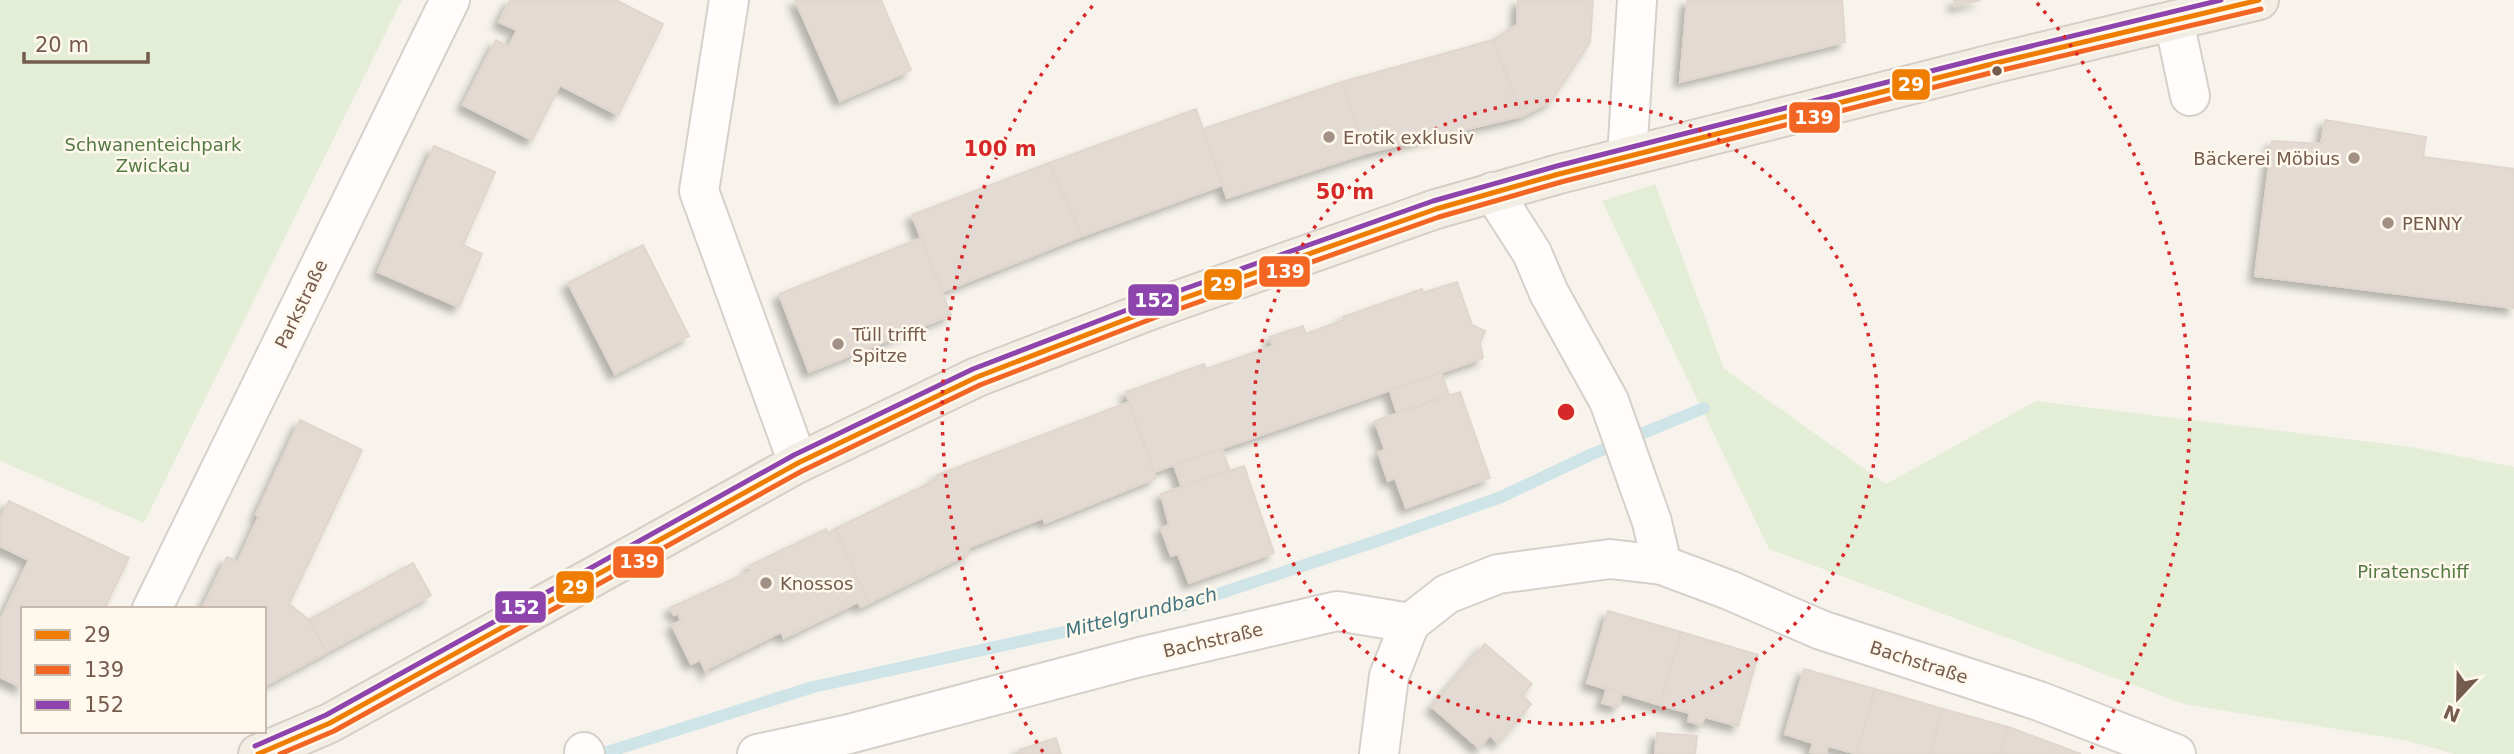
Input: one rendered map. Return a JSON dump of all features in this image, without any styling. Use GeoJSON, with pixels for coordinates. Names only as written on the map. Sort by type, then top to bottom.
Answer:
{"type":"FeatureCollection","features":[{"type":"Feature","properties":{"kind":"main road"},"geometry":{"type":"LineString","coordinates":[[258,754],[330,723],[798,463],[990,372],[1230,282],[1436,209],[1493,192],[1996,63],[2259,0]]}},
{"type":"Feature","properties":{"kind":"street","name":"Parkstraße"},"geometry":{"type":"LineString","coordinates":[[153,607],[450,0]]}},
{"type":"Feature","properties":{"kind":"street"},"geometry":{"type":"LineString","coordinates":[[729,0],[699,191],[798,463]]}},
{"type":"Feature","properties":{"kind":"street"},"geometry":{"type":"LineString","coordinates":[[1627,156],[1637,0]]}},
{"type":"Feature","properties":{"kind":"street"},"geometry":{"type":"LineString","coordinates":[[2174,21],[2190,96]]}},
{"type":"Feature","properties":{"kind":"street"},"geometry":{"type":"LineString","coordinates":[[1493,192],[1532,253],[1549,293],[1609,401],[1652,522],[1662,565]]}},
{"type":"Feature","properties":{"kind":"street","name":"Bachstraße"},"geometry":{"type":"LineString","coordinates":[[757,754],[849,734],[1140,657],[1337,611],[1410,623],[1447,594],[1498,573],[1609,559],[1662,565],[1729,590],[1821,630],[2039,701],[2176,754]]}},
{"type":"Feature","properties":{"kind":"street"},"geometry":{"type":"LineString","coordinates":[[1379,754],[1387,685],[1410,623]]}},
{"type":"Feature","properties":{"kind":"green space","name":"Schwanenteichpark Zwickau"},"geometry":{"type":"Polygon","coordinates":[[[0,0],[402,0],[144,523],[0,461],[0,0]]]}},
{"type":"Feature","properties":{"kind":"green space","name":"Piratenschiff"},"geometry":{"type":"Polygon","coordinates":[[[1655,184],[1724,369],[1886,484],[2036,401],[2412,447],[2514,467],[2514,754],[2455,754],[2408,741],[2184,704],[1769,549],[1602,201],[1655,184]]]}},
{"type":"Feature","properties":{"kind":"building"},"geometry":{"type":"Polygon","coordinates":[[[510,0],[616,0],[663,24],[618,115],[560,85],[532,140],[463,105],[496,40],[509,47],[517,30],[499,22],[510,0]]]}},
{"type":"Feature","properties":{"kind":"building"},"geometry":{"type":"Polygon","coordinates":[[[795,0],[881,0],[911,70],[840,101],[795,0]]]}},
{"type":"Feature","properties":{"kind":"building"},"geometry":{"type":"Polygon","coordinates":[[[1518,0],[1593,0],[1590,42],[1551,101],[1522,116],[1493,40],[1517,25],[1518,0]]]}},
{"type":"Feature","properties":{"kind":"building"},"geometry":{"type":"Polygon","coordinates":[[[1687,0],[1842,0],[1845,42],[1680,82],[1687,0]]]}},
{"type":"Feature","properties":{"kind":"building"},"geometry":{"type":"Polygon","coordinates":[[[1954,0],[1981,0],[1955,6],[1954,0]]]}},
{"type":"Feature","properties":{"kind":"building"},"geometry":{"type":"Polygon","coordinates":[[[1493,40],[1522,116],[1366,153],[1342,82],[1493,40]]]}},
{"type":"Feature","properties":{"kind":"building"},"geometry":{"type":"Polygon","coordinates":[[[1342,82],[1366,153],[1227,198],[1203,129],[1342,82]]]}},
{"type":"Feature","properties":{"kind":"building"},"geometry":{"type":"Polygon","coordinates":[[[1196,109],[1223,185],[1082,236],[1049,163],[1196,109]]]}},
{"type":"Feature","properties":{"kind":"building","name":"PENNY"},"geometry":{"type":"Polygon","coordinates":[[[2325,120],[2426,137],[2423,157],[2514,169],[2514,308],[2255,276],[2272,141],[2321,144],[2325,120]]]}},
{"type":"Feature","properties":{"kind":"building"},"geometry":{"type":"Polygon","coordinates":[[[434,146],[495,172],[463,245],[482,254],[459,307],[378,272],[434,146]]]}},
{"type":"Feature","properties":{"kind":"building"},"geometry":{"type":"Polygon","coordinates":[[[1049,163],[1082,236],[942,292],[912,215],[1049,163]]]}},
{"type":"Feature","properties":{"kind":"building"},"geometry":{"type":"Polygon","coordinates":[[[921,238],[951,315],[809,372],[779,294],[921,238]]]}},
{"type":"Feature","properties":{"kind":"building"},"geometry":{"type":"Polygon","coordinates":[[[643,245],[689,336],[615,374],[568,283],[643,245]]]}},
{"type":"Feature","properties":{"kind":"building"},"geometry":{"type":"Polygon","coordinates":[[[1457,282],[1472,325],[1485,331],[1480,343],[1483,358],[1154,472],[1126,392],[1204,364],[1206,369],[1273,346],[1270,337],[1303,326],[1306,334],[1344,320],[1343,317],[1422,289],[1423,293],[1457,282]]]}},
{"type":"Feature","properties":{"kind":"building"},"geometry":{"type":"Polygon","coordinates":[[[1441,372],[1449,395],[1397,413],[1390,391],[1441,372]]]}},
{"type":"Feature","properties":{"kind":"building"},"geometry":{"type":"Polygon","coordinates":[[[1460,392],[1490,478],[1406,508],[1395,478],[1388,481],[1378,452],[1385,450],[1375,421],[1460,392]]]}},
{"type":"Feature","properties":{"kind":"building"},"geometry":{"type":"Polygon","coordinates":[[[1129,402],[1156,478],[1045,523],[1043,518],[967,548],[970,553],[869,603],[835,529],[938,479],[937,475],[1129,402]]]}},
{"type":"Feature","properties":{"kind":"building"},"geometry":{"type":"Polygon","coordinates":[[[300,420],[362,450],[289,604],[309,620],[327,652],[266,685],[266,607],[203,607],[227,557],[238,562],[259,516],[256,515],[300,420]]]}},
{"type":"Feature","properties":{"kind":"building"},"geometry":{"type":"Polygon","coordinates":[[[1222,449],[1230,471],[1182,488],[1174,465],[1222,449]]]}},
{"type":"Feature","properties":{"kind":"building"},"geometry":{"type":"Polygon","coordinates":[[[1244,466],[1274,553],[1189,583],[1178,554],[1171,556],[1161,528],[1169,525],[1161,494],[1244,466]]]}},
{"type":"Feature","properties":{"kind":"building"},"geometry":{"type":"Polygon","coordinates":[[[9,501],[129,558],[105,607],[21,607],[21,687],[0,677],[0,621],[29,560],[0,546],[0,519],[9,501]]]}},
{"type":"Feature","properties":{"kind":"building"},"geometry":{"type":"Polygon","coordinates":[[[826,529],[828,534],[835,529],[869,603],[861,607],[858,602],[784,638],[781,632],[708,668],[708,675],[700,660],[691,664],[672,625],[681,621],[678,613],[674,615],[670,608],[751,571],[749,566],[826,529]]]}},
{"type":"Feature","properties":{"kind":"building"},"geometry":{"type":"Polygon","coordinates":[[[413,563],[431,595],[327,652],[309,620],[413,563]]]}},
{"type":"Feature","properties":{"kind":"building"},"geometry":{"type":"Polygon","coordinates":[[[1608,611],[1681,632],[1660,705],[1587,683],[1608,611]]]}},
{"type":"Feature","properties":{"kind":"building"},"geometry":{"type":"Polygon","coordinates":[[[1681,632],[1758,655],[1738,726],[1705,717],[1701,725],[1688,721],[1690,713],[1660,705],[1681,632]]]}},
{"type":"Feature","properties":{"kind":"building"},"geometry":{"type":"Polygon","coordinates":[[[1485,644],[1532,684],[1522,695],[1531,704],[1498,743],[1490,735],[1479,748],[1432,707],[1485,644]]]}},
{"type":"Feature","properties":{"kind":"building"},"geometry":{"type":"Polygon","coordinates":[[[1804,669],[1875,689],[1857,754],[1828,746],[1826,754],[1817,754],[1810,752],[1813,743],[1785,734],[1804,669]]]}},
{"type":"Feature","properties":{"kind":"building"},"geometry":{"type":"Polygon","coordinates":[[[1607,688],[1622,693],[1618,707],[1602,703],[1607,688]]]}},
{"type":"Feature","properties":{"kind":"building"},"geometry":{"type":"Polygon","coordinates":[[[1875,689],[1943,709],[1930,754],[1857,754],[1875,689]]]}},
{"type":"Feature","properties":{"kind":"building"},"geometry":{"type":"Polygon","coordinates":[[[1943,709],[2008,727],[2000,754],[1930,754],[1943,709]]]}},
{"type":"Feature","properties":{"kind":"building"},"geometry":{"type":"Polygon","coordinates":[[[2008,727],[2081,754],[2000,754],[2008,727]]]}},
{"type":"Feature","properties":{"kind":"building"},"geometry":{"type":"Polygon","coordinates":[[[1657,733],[1697,736],[1695,754],[1655,754],[1657,733]]]}},
{"type":"Feature","properties":{"kind":"building"},"geometry":{"type":"Polygon","coordinates":[[[1056,738],[1061,754],[1019,754],[1019,750],[1056,738]]]}},
{"type":"Feature","properties":{"kind":"waterway","name":"Mittelgrundbach"},"geometry":{"type":"LineString","coordinates":[[601,754],[813,687],[1182,606],[1501,497],[1590,455],[1704,408]]}},
{"type":"Feature","properties":{"kind":"transit line","name":"152"},"geometry":{"type":"LineString","coordinates":[[255,746],[326,715],[794,455],[973,369],[1153,300],[1433,201],[1557,166],[2221,0]]}},
{"type":"Feature","properties":{"kind":"transit line","name":"29"},"geometry":{"type":"LineString","coordinates":[[258,754],[330,723],[798,463],[977,377],[1156,308],[1436,209],[1559,174],[1996,63],[2259,0]]}},
{"type":"Feature","properties":{"kind":"transit line","name":"139"},"geometry":{"type":"LineString","coordinates":[[280,754],[334,731],[802,471],[980,385],[1159,316],[1439,217],[1561,182],[1998,71],[2261,9]]}},
{"type":"Feature","properties":{"kind":"place","name":"Erotik exklusiv"},"geometry":{"type":"Point","coordinates":[1329,137]}},
{"type":"Feature","properties":{"kind":"place","name":"Bäckerei Möbius"},"geometry":{"type":"Point","coordinates":[2354,158]}},
{"type":"Feature","properties":{"kind":"place","name":"PENNY"},"geometry":{"type":"Point","coordinates":[2388,223]}},
{"type":"Feature","properties":{"kind":"place","name":"Tüll trifft Spitze"},"geometry":{"type":"Point","coordinates":[838,344]}},
{"type":"Feature","properties":{"kind":"place","name":"Knossos"},"geometry":{"type":"Point","coordinates":[766,583]}}]}
